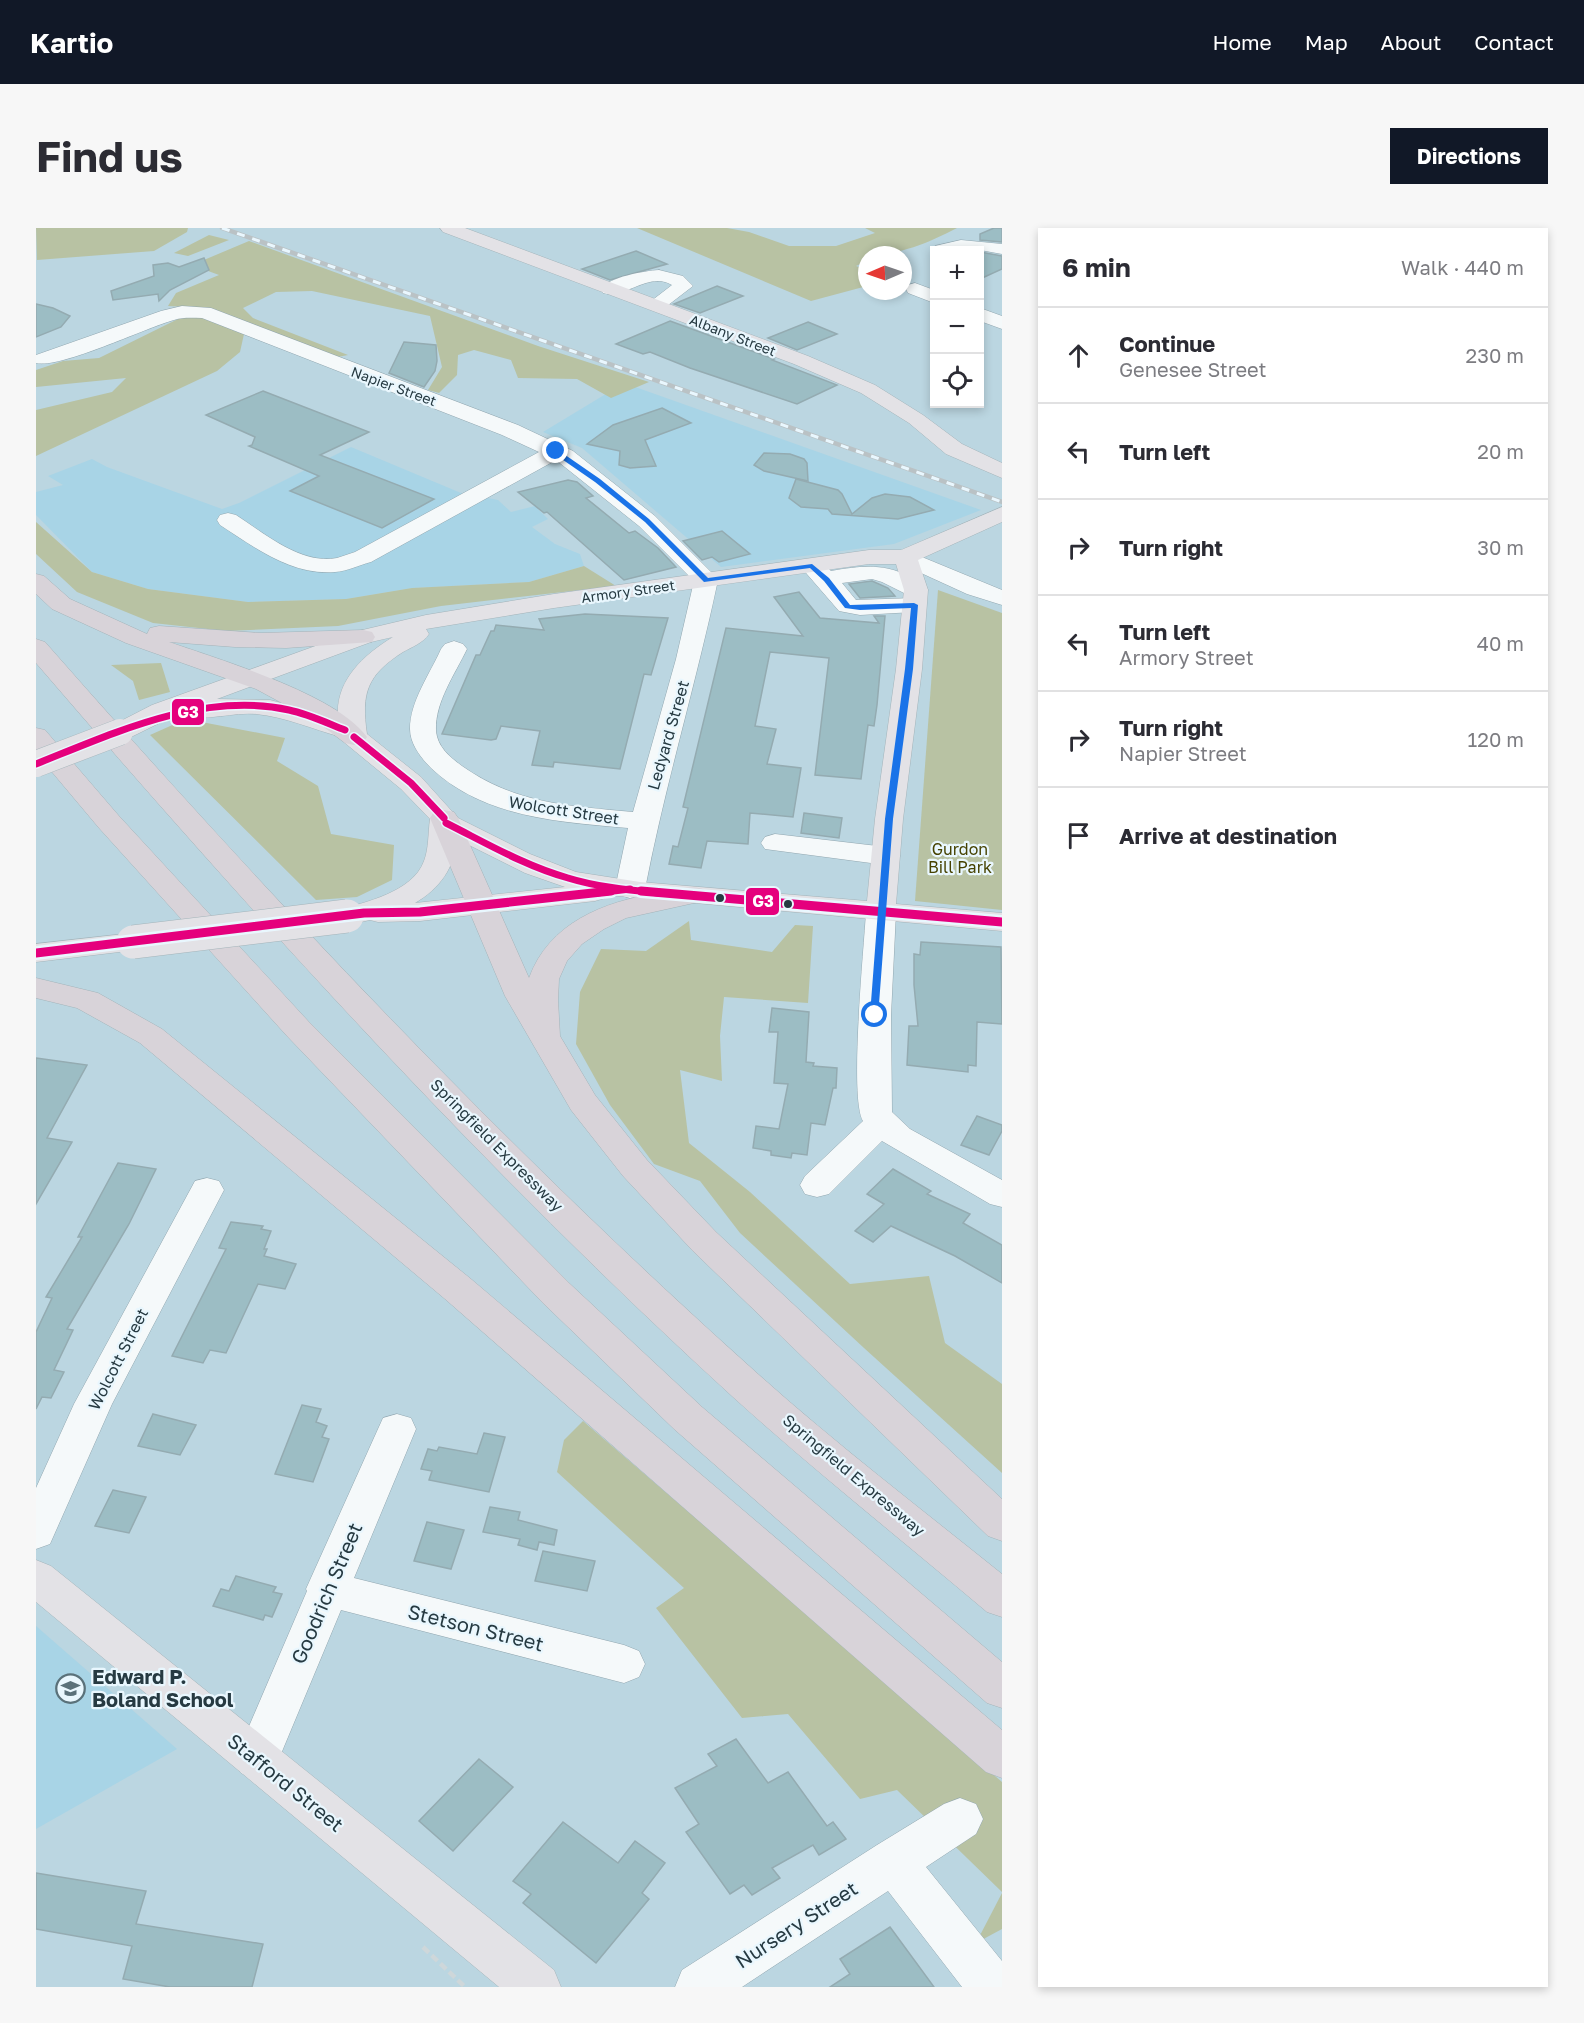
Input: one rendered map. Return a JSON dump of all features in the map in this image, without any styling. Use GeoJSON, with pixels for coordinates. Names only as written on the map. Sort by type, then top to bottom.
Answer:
{"type":"FeatureCollection","features":[{"type":"Feature","properties":{"kind":"highway"},"geometry":{"type":"LineString","coordinates":[[36,581],[61,604],[135,638],[250,678],[326,716],[350,734]]}},
{"type":"Feature","properties":{"kind":"highway"},"geometry":{"type":"LineString","coordinates":[[93,619],[139,630],[236,641],[280,642],[363,637]]}},
{"type":"Feature","properties":{"kind":"highway","name":"Springfield Expressway"},"geometry":{"type":"LineString","coordinates":[[36,646],[140,766],[272,911],[414,1062],[559,1208],[748,1387],[1002,1599]]}},
{"type":"Feature","properties":{"kind":"highway"},"geometry":{"type":"LineString","coordinates":[[36,736],[108,822],[298,1029],[556,1293],[688,1418],[1002,1689]]}},
{"type":"Feature","properties":{"kind":"highway"},"geometry":{"type":"LineString","coordinates":[[445,820],[521,996],[583,1102],[622,1152],[704,1241],[1002,1524]]}},
{"type":"Feature","properties":{"kind":"highway"},"geometry":{"type":"LineString","coordinates":[[545,1040],[542,1000],[544,979],[553,958],[578,932],[616,912],[693,895]]}},
{"type":"Feature","properties":{"kind":"highway"},"geometry":{"type":"LineString","coordinates":[[36,988],[87,1000],[151,1036],[458,1288],[1002,1758]]}},
{"type":"Feature","properties":{"kind":"main road","name":"Albany Street"},"geometry":{"type":"LineString","coordinates":[[449,228],[656,305],[868,389],[916,419],[954,449],[1002,471]]}},
{"type":"Feature","properties":{"kind":"main road","name":"Armory Street"},"geometry":{"type":"LineString","coordinates":[[156,717],[250,678],[363,637],[426,622],[554,601],[706,580],[819,573],[869,557],[905,557],[1001,515]]}},
{"type":"Feature","properties":{"kind":"main road"},"geometry":{"type":"LineString","coordinates":[[881,912],[915,598],[905,557]]}},
{"type":"Feature","properties":{"kind":"main road","name":"Armory Street"},"geometry":{"type":"LineString","coordinates":[[350,734],[351,705],[354,693],[359,679],[370,663],[386,651],[422,631],[460,617]]}},
{"type":"Feature","properties":{"kind":"main road"},"geometry":{"type":"LineString","coordinates":[[36,764],[156,717],[212,708],[268,706],[310,716],[350,734],[411,783],[445,820],[531,864],[567,878],[630,889],[1002,922]]}},
{"type":"Feature","properties":{"kind":"main road"},"geometry":{"type":"LineString","coordinates":[[356,915],[399,898],[422,884],[430,876],[440,857],[445,820]]}},
{"type":"Feature","properties":{"kind":"main road"},"geometry":{"type":"LineString","coordinates":[[36,953],[356,915],[420,912],[481,903],[630,889]]}},
{"type":"Feature","properties":{"kind":"main road","name":"Stafford Street"},"geometry":{"type":"LineString","coordinates":[[36,1578],[537,1987]]}},
{"type":"Feature","properties":{"kind":"street"},"geometry":{"type":"LineString","coordinates":[[984,247],[1002,249]]}},
{"type":"Feature","properties":{"kind":"street"},"geometry":{"type":"LineString","coordinates":[[610,289],[650,276],[663,275],[679,280],[684,286],[656,305]]}},
{"type":"Feature","properties":{"kind":"street"},"geometry":{"type":"LineString","coordinates":[[915,289],[930,295]]}},
{"type":"Feature","properties":{"kind":"street","name":"Napier Street"},"geometry":{"type":"LineString","coordinates":[[43,359],[168,315],[182,312],[204,312],[510,430],[556,451],[647,521],[706,580]]}},
{"type":"Feature","properties":{"kind":"street"},"geometry":{"type":"LineString","coordinates":[[984,316],[1002,323]]}},
{"type":"Feature","properties":{"kind":"street"},"geometry":{"type":"LineString","coordinates":[[228,520],[273,548],[305,563],[335,565],[363,557],[556,451]]}},
{"type":"Feature","properties":{"kind":"street"},"geometry":{"type":"LineString","coordinates":[[905,557],[975,589],[1002,598]]}},
{"type":"Feature","properties":{"kind":"street"},"geometry":{"type":"LineString","coordinates":[[819,573],[875,570],[894,577],[915,598]]}},
{"type":"Feature","properties":{"kind":"street"},"geometry":{"type":"LineString","coordinates":[[819,573],[848,606],[860,608],[915,598]]}},
{"type":"Feature","properties":{"kind":"street","name":"Ledyard Street"},"geometry":{"type":"LineString","coordinates":[[630,889],[644,821],[689,659],[706,580]]}},
{"type":"Feature","properties":{"kind":"street","name":"Wolcott Street"},"geometry":{"type":"LineString","coordinates":[[454,649],[426,711],[423,729],[425,745],[442,763],[465,782],[507,803],[575,814],[644,821]]}},
{"type":"Feature","properties":{"kind":"street"},"geometry":{"type":"LineString","coordinates":[[775,843],[886,856]]}},
{"type":"Feature","properties":{"kind":"street"},"geometry":{"type":"LineString","coordinates":[[881,912],[875,1015],[876,1115],[898,1137],[1002,1195]]}},
{"type":"Feature","properties":{"kind":"street"},"geometry":{"type":"LineString","coordinates":[[817,1185],[882,1122]]}},
{"type":"Feature","properties":{"kind":"street","name":"Wolcott Street"},"geometry":{"type":"LineString","coordinates":[[36,1532],[93,1404],[207,1190]]}},
{"type":"Feature","properties":{"kind":"street","name":"Goodrich Street"},"geometry":{"type":"LineString","coordinates":[[257,1759],[327,1589],[397,1429]]}},
{"type":"Feature","properties":{"kind":"street","name":"Stetson Street"},"geometry":{"type":"LineString","coordinates":[[327,1589],[624,1664]]}},
{"type":"Feature","properties":{"kind":"street","name":"Nursery Street"},"geometry":{"type":"LineString","coordinates":[[699,1987],[960,1819]]}},
{"type":"Feature","properties":{"kind":"street"},"geometry":{"type":"LineString","coordinates":[[893,1861],[992,1987]]}},
{"type":"Feature","properties":{"kind":"path"},"geometry":{"type":"LineString","coordinates":[[423,1947],[465,1987]]}},
{"type":"Feature","properties":{"kind":"shaded area"},"geometry":{"type":"Polygon","coordinates":[[[624,383],[981,510],[894,544],[721,567],[582,448],[543,432],[624,383]]]}},
{"type":"Feature","properties":{"kind":"shaded area"},"geometry":{"type":"Polygon","coordinates":[[[351,447],[461,493],[498,500],[511,512],[535,506],[548,519],[532,527],[555,544],[580,554],[584,566],[529,582],[412,588],[346,599],[248,602],[148,589],[92,572],[36,515],[36,492],[63,485],[48,476],[92,459],[107,467],[222,509],[239,503],[351,447]]]}},
{"type":"Feature","properties":{"kind":"shaded area","name":"Edward P. Boland School"},"geometry":{"type":"Polygon","coordinates":[[[36,1626],[177,1749],[36,1829],[36,1626]]]}},
{"type":"Feature","properties":{"kind":"green space"},"geometry":{"type":"Polygon","coordinates":[[[36,228],[188,228],[187,232],[154,251],[37,260],[36,228]]]}},
{"type":"Feature","properties":{"kind":"green space"},"geometry":{"type":"Polygon","coordinates":[[[637,228],[727,228],[749,232],[789,246],[836,246],[875,233],[865,228],[957,228],[912,248],[858,246],[858,265],[856,266],[858,267],[858,288],[811,301],[637,228]]]}},
{"type":"Feature","properties":{"kind":"green space"},"geometry":{"type":"Polygon","coordinates":[[[209,235],[229,240],[188,256],[174,253],[209,235]]]}},
{"type":"Feature","properties":{"kind":"green space"},"geometry":{"type":"Polygon","coordinates":[[[249,241],[538,346],[649,382],[611,398],[577,379],[518,378],[511,360],[474,350],[458,355],[457,375],[439,393],[428,390],[442,367],[430,316],[312,291],[276,292],[243,308],[253,318],[348,355],[332,358],[206,308],[168,306],[176,293],[219,275],[192,265],[249,241]]]}},
{"type":"Feature","properties":{"kind":"green space"},"geometry":{"type":"Polygon","coordinates":[[[200,317],[244,334],[240,352],[217,371],[36,456],[36,410],[112,392],[126,378],[36,387],[36,370],[63,361],[99,358],[180,318],[200,317]]]}},
{"type":"Feature","properties":{"kind":"green space"},"geometry":{"type":"Polygon","coordinates":[[[36,522],[92,572],[148,589],[248,602],[346,599],[412,588],[529,582],[584,566],[616,586],[441,606],[338,626],[226,631],[153,623],[77,592],[36,554],[36,522]]]}},
{"type":"Feature","properties":{"kind":"green space","name":"Gurdon Bill Park"},"geometry":{"type":"Polygon","coordinates":[[[938,590],[1002,613],[1002,910],[915,901],[938,590]]]}},
{"type":"Feature","properties":{"kind":"green space"},"geometry":{"type":"Polygon","coordinates":[[[161,663],[170,692],[139,700],[133,681],[111,665],[161,663]]]}},
{"type":"Feature","properties":{"kind":"green space"},"geometry":{"type":"Polygon","coordinates":[[[186,719],[285,738],[277,761],[318,786],[331,834],[394,845],[392,880],[357,897],[316,900],[150,735],[186,719]]]}},
{"type":"Feature","properties":{"kind":"green space"},"geometry":{"type":"Polygon","coordinates":[[[689,921],[691,940],[772,952],[795,925],[813,926],[808,1003],[724,997],[720,1036],[722,1081],[680,1070],[689,1143],[750,1192],[850,1284],[929,1276],[945,1343],[1002,1384],[1002,1473],[740,1233],[700,1181],[654,1164],[610,1105],[576,1044],[580,992],[601,949],[646,951],[689,921]]]}},
{"type":"Feature","properties":{"kind":"green space"},"geometry":{"type":"Polygon","coordinates":[[[583,1421],[1002,1782],[1002,1892],[897,1790],[860,1799],[788,1714],[742,1718],[656,1608],[684,1588],[557,1472],[564,1440],[583,1421]]]}},
{"type":"Feature","properties":{"kind":"green space"},"geometry":{"type":"Polygon","coordinates":[[[1002,1893],[1002,1929],[976,1943],[1002,1893]]]}},
{"type":"Feature","properties":{"kind":"building"},"geometry":{"type":"Polygon","coordinates":[[[994,228],[1002,228],[1002,242],[980,240],[980,234],[994,228]]]}},
{"type":"Feature","properties":{"kind":"building"},"geometry":{"type":"Polygon","coordinates":[[[636,251],[667,264],[610,280],[582,269],[636,251]]]}},
{"type":"Feature","properties":{"kind":"building"},"geometry":{"type":"Polygon","coordinates":[[[984,253],[1002,256],[1002,269],[984,277],[984,253]]]}},
{"type":"Feature","properties":{"kind":"building"},"geometry":{"type":"Polygon","coordinates":[[[204,258],[209,270],[170,290],[159,301],[158,294],[113,300],[111,291],[154,276],[153,265],[168,263],[179,267],[204,258]]]}},
{"type":"Feature","properties":{"kind":"building"},"geometry":{"type":"Polygon","coordinates":[[[717,286],[743,296],[700,313],[674,304],[717,286]]]}},
{"type":"Feature","properties":{"kind":"building"},"geometry":{"type":"Polygon","coordinates":[[[36,304],[53,308],[70,316],[61,327],[36,337],[36,304]]]}},
{"type":"Feature","properties":{"kind":"building"},"geometry":{"type":"Polygon","coordinates":[[[670,321],[837,385],[797,404],[650,352],[643,354],[616,344],[670,321]]]}},
{"type":"Feature","properties":{"kind":"building"},"geometry":{"type":"Polygon","coordinates":[[[808,322],[837,334],[797,350],[768,338],[808,322]]]}},
{"type":"Feature","properties":{"kind":"building"},"geometry":{"type":"Polygon","coordinates":[[[404,342],[436,345],[435,371],[424,387],[389,373],[404,342]]]}},
{"type":"Feature","properties":{"kind":"building"},"geometry":{"type":"Polygon","coordinates":[[[263,391],[369,432],[320,455],[434,499],[382,528],[290,491],[319,476],[249,446],[252,445],[255,437],[206,415],[263,391]]]}},
{"type":"Feature","properties":{"kind":"building"},"geometry":{"type":"Polygon","coordinates":[[[662,408],[691,423],[645,440],[656,466],[630,468],[619,465],[620,451],[587,444],[613,425],[662,408]]]}},
{"type":"Feature","properties":{"kind":"building"},"geometry":{"type":"Polygon","coordinates":[[[764,453],[790,454],[804,459],[807,463],[808,481],[764,471],[754,465],[764,453]]]}},
{"type":"Feature","properties":{"kind":"building"},"geometry":{"type":"Polygon","coordinates":[[[796,479],[838,490],[852,514],[872,498],[885,494],[910,497],[934,510],[898,519],[832,514],[828,509],[801,507],[789,498],[796,479]]]}},
{"type":"Feature","properties":{"kind":"building"},"geometry":{"type":"Polygon","coordinates":[[[568,480],[577,482],[593,496],[586,498],[629,533],[635,531],[658,548],[676,567],[624,580],[547,512],[544,513],[518,492],[568,480]]]}},
{"type":"Feature","properties":{"kind":"building"},"geometry":{"type":"Polygon","coordinates":[[[722,531],[750,554],[719,562],[712,557],[702,560],[683,541],[722,531]]]}},
{"type":"Feature","properties":{"kind":"building"},"geometry":{"type":"Polygon","coordinates":[[[872,581],[888,588],[895,596],[860,598],[849,584],[872,581]]]}},
{"type":"Feature","properties":{"kind":"building"},"geometry":{"type":"Polygon","coordinates":[[[799,592],[820,618],[879,623],[874,616],[885,616],[874,726],[868,725],[861,779],[815,775],[829,658],[770,652],[755,726],[776,729],[767,764],[801,768],[793,817],[750,813],[748,844],[707,841],[701,868],[669,864],[673,846],[678,847],[688,808],[683,807],[726,628],[803,636],[774,597],[799,592]]]}},
{"type":"Feature","properties":{"kind":"building"},"geometry":{"type":"Polygon","coordinates":[[[585,614],[668,618],[651,675],[644,674],[620,769],[554,762],[553,767],[532,765],[540,731],[501,726],[496,739],[491,740],[442,734],[476,655],[480,655],[496,625],[544,630],[539,619],[585,614]]]}},
{"type":"Feature","properties":{"kind":"building"},"geometry":{"type":"Polygon","coordinates":[[[804,813],[842,818],[839,838],[801,833],[804,813]]]}},
{"type":"Feature","properties":{"kind":"building"},"geometry":{"type":"Polygon","coordinates":[[[921,942],[1001,947],[1002,1024],[977,1022],[976,1066],[968,1065],[968,1072],[907,1065],[909,1026],[918,1026],[914,954],[920,955],[921,942]]]}},
{"type":"Feature","properties":{"kind":"building"},"geometry":{"type":"Polygon","coordinates":[[[772,1008],[809,1012],[806,1062],[814,1063],[813,1066],[837,1068],[836,1088],[833,1088],[825,1125],[811,1123],[807,1155],[792,1153],[791,1158],[771,1155],[771,1151],[753,1148],[756,1126],[779,1129],[788,1084],[774,1083],[778,1032],[769,1032],[772,1008]]]}},
{"type":"Feature","properties":{"kind":"building"},"geometry":{"type":"Polygon","coordinates":[[[36,1058],[87,1065],[47,1138],[72,1142],[36,1204],[36,1058]]]}},
{"type":"Feature","properties":{"kind":"building"},"geometry":{"type":"Polygon","coordinates":[[[977,1116],[1002,1125],[1002,1131],[989,1155],[961,1145],[977,1116]]]}},
{"type":"Feature","properties":{"kind":"building"},"geometry":{"type":"Polygon","coordinates":[[[118,1163],[156,1169],[129,1224],[67,1329],[73,1330],[54,1370],[64,1372],[51,1398],[42,1397],[36,1409],[36,1332],[52,1298],[46,1297],[82,1237],[78,1237],[118,1163]]]}},
{"type":"Feature","properties":{"kind":"building"},"geometry":{"type":"Polygon","coordinates":[[[893,1169],[931,1191],[927,1194],[970,1214],[963,1223],[1002,1245],[1002,1283],[955,1256],[891,1226],[873,1242],[855,1231],[884,1204],[867,1194],[893,1169]]]}},
{"type":"Feature","properties":{"kind":"building"},"geometry":{"type":"Polygon","coordinates":[[[231,1222],[263,1226],[261,1229],[271,1231],[264,1249],[267,1249],[264,1256],[296,1264],[285,1289],[258,1284],[226,1353],[210,1350],[203,1363],[172,1356],[226,1249],[219,1248],[231,1222]]]}},
{"type":"Feature","properties":{"kind":"building"},"geometry":{"type":"Polygon","coordinates":[[[302,1405],[321,1409],[316,1422],[327,1426],[322,1437],[329,1439],[313,1482],[275,1474],[302,1405]]]}},
{"type":"Feature","properties":{"kind":"building"},"geometry":{"type":"Polygon","coordinates":[[[153,1414],[196,1425],[180,1455],[138,1446],[153,1414]]]}},
{"type":"Feature","properties":{"kind":"building"},"geometry":{"type":"Polygon","coordinates":[[[484,1433],[505,1437],[489,1492],[429,1480],[432,1471],[421,1469],[428,1449],[437,1451],[439,1447],[477,1454],[484,1433]]]}},
{"type":"Feature","properties":{"kind":"building"},"geometry":{"type":"Polygon","coordinates":[[[113,1490],[146,1497],[129,1533],[95,1526],[113,1490]]]}},
{"type":"Feature","properties":{"kind":"building"},"geometry":{"type":"Polygon","coordinates":[[[490,1507],[520,1512],[518,1520],[557,1530],[554,1545],[539,1542],[537,1550],[518,1545],[520,1539],[483,1532],[490,1507]]]}},
{"type":"Feature","properties":{"kind":"building"},"geometry":{"type":"Polygon","coordinates":[[[427,1522],[464,1530],[451,1569],[414,1561],[427,1522]]]}},
{"type":"Feature","properties":{"kind":"building"},"geometry":{"type":"Polygon","coordinates":[[[543,1551],[595,1561],[587,1591],[535,1581],[543,1551]]]}},
{"type":"Feature","properties":{"kind":"building"},"geometry":{"type":"Polygon","coordinates":[[[236,1576],[276,1587],[273,1592],[282,1594],[272,1617],[265,1615],[263,1620],[213,1606],[221,1589],[229,1591],[236,1576]]]}},
{"type":"Feature","properties":{"kind":"building"},"geometry":{"type":"Polygon","coordinates":[[[736,1739],[768,1783],[788,1772],[827,1826],[833,1822],[846,1839],[819,1855],[813,1845],[772,1868],[780,1878],[752,1895],[744,1885],[730,1894],[686,1832],[699,1824],[675,1788],[717,1766],[708,1754],[736,1739]]]}},
{"type":"Feature","properties":{"kind":"building"},"geometry":{"type":"Polygon","coordinates":[[[479,1759],[513,1787],[453,1851],[419,1821],[479,1759]]]}},
{"type":"Feature","properties":{"kind":"building"},"geometry":{"type":"Polygon","coordinates":[[[563,1822],[618,1863],[635,1841],[665,1863],[642,1893],[649,1899],[596,1963],[523,1903],[531,1894],[513,1881],[563,1822]]]}},
{"type":"Feature","properties":{"kind":"building"},"geometry":{"type":"Polygon","coordinates":[[[36,1873],[146,1891],[136,1924],[263,1944],[252,1987],[170,1987],[123,1979],[132,1946],[36,1929],[36,1873]]]}},
{"type":"Feature","properties":{"kind":"building"},"geometry":{"type":"Polygon","coordinates":[[[890,1927],[934,1987],[830,1987],[850,1974],[840,1959],[890,1927]]]}},
{"type":"Feature","properties":{"kind":"railway"},"geometry":{"type":"LineString","coordinates":[[222,228],[1002,502]]}},
{"type":"Feature","properties":{"kind":"transit line","name":"G3"},"geometry":{"type":"LineString","coordinates":[[36,764],[155,720],[216,707],[248,706],[288,709],[345,730]]}},
{"type":"Feature","properties":{"kind":"transit line","name":"G3"},"geometry":{"type":"LineString","coordinates":[[354,737],[411,783],[444,818]]}},
{"type":"Feature","properties":{"kind":"transit line","name":"G3"},"geometry":{"type":"LineString","coordinates":[[446,823],[536,867],[567,878],[594,884],[640,891],[1002,922]]}},
{"type":"Feature","properties":{"kind":"transit line","name":"G3"},"geometry":{"type":"LineString","coordinates":[[36,953],[364,913],[420,912],[630,889]]}},
{"type":"Feature","properties":{"kind":"place","name":"Edward P. Boland School"},"geometry":{"type":"Point","coordinates":[71,1688]}},
{"type":"Feature","properties":{"kind":"route"},"geometry":{"type":"LineString","coordinates":[[556,451],[598,480],[647,521],[706,580],[812,566],[848,606],[860,608],[914,605],[909,669],[889,819],[875,1015]]}}]}
